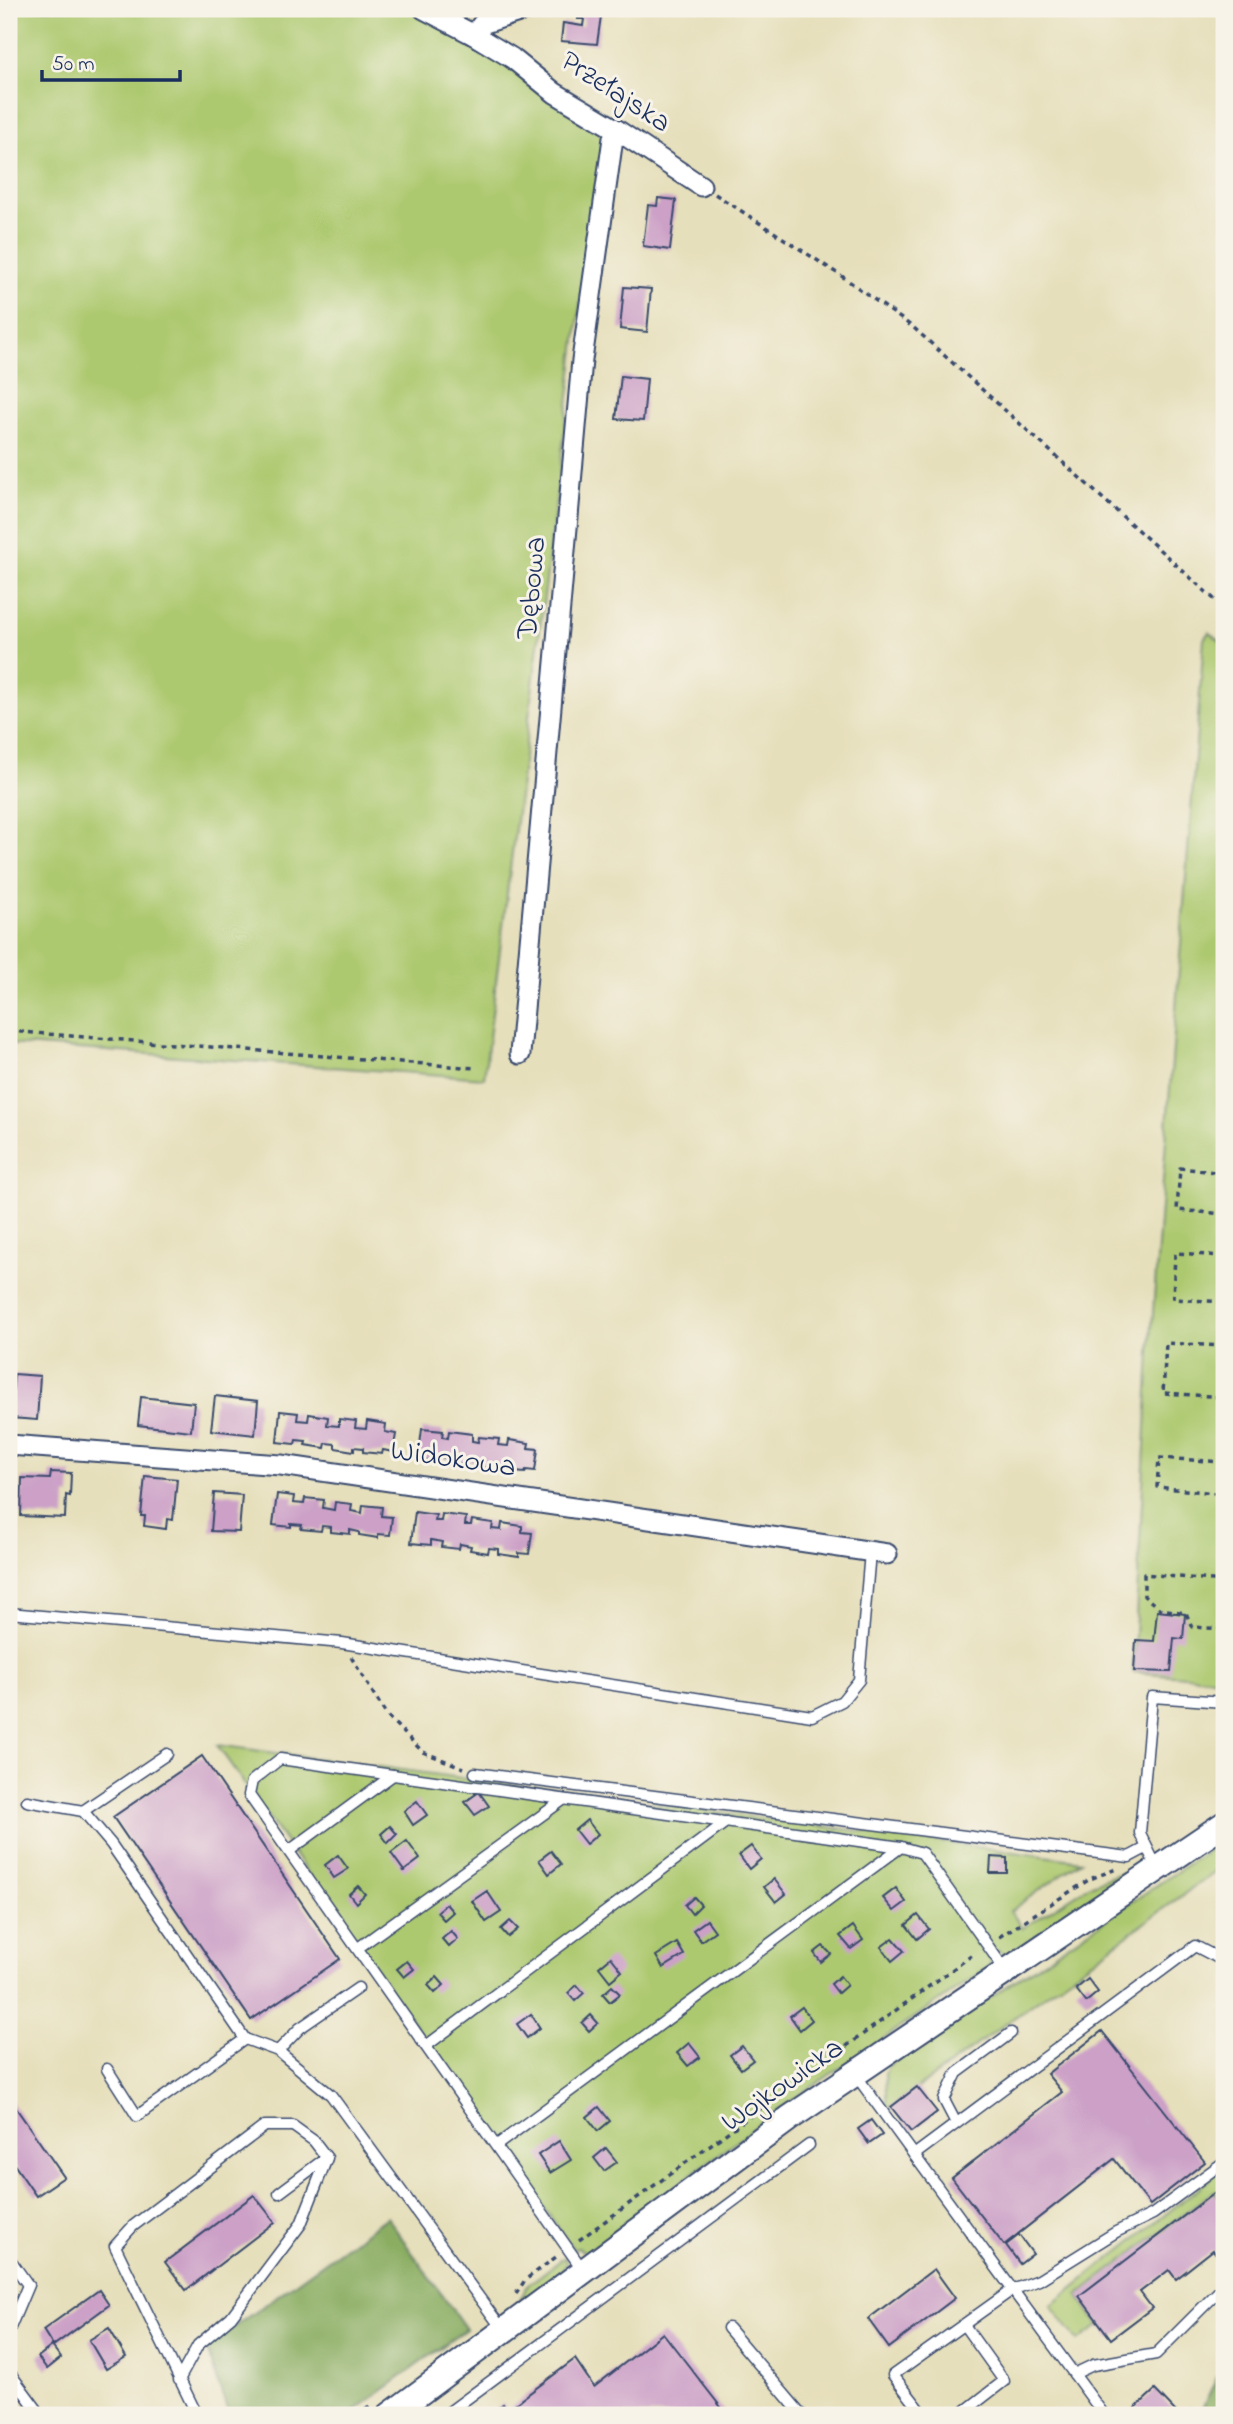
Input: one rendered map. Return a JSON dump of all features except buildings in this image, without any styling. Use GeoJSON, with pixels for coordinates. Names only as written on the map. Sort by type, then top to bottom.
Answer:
{"type":"FeatureCollection","features":[{"type":"Feature","properties":{"kind":"street","name":"Przełajska"},"geometry":{"type":"LineString","coordinates":[[424,9],[474,34],[512,58],[555,93],[617,130],[701,186]]}},
{"type":"Feature","properties":{"kind":"street"},"geometry":{"type":"LineString","coordinates":[[474,34],[482,24],[528,9]]}},
{"type":"Feature","properties":{"kind":"street","name":"Dębowa"},"geometry":{"type":"LineString","coordinates":[[520,1054],[582,360],[613,138],[617,130]]}},
{"type":"Feature","properties":{"kind":"street","name":"Widokowa"},"geometry":{"type":"LineString","coordinates":[[9,1445],[281,1465],[878,1553]]}},
{"type":"Feature","properties":{"kind":"street","name":"Wojkowicka"},"geometry":{"type":"LineString","coordinates":[[390,2415],[791,2117],[1006,1971],[1151,1856],[1224,1824]]}},
{"type":"Feature","properties":{"kind":"lane"},"geometry":{"type":"LineString","coordinates":[[9,1613],[342,1643],[812,1716],[842,1700],[859,1681],[878,1553]]}},
{"type":"Feature","properties":{"kind":"lane"},"geometry":{"type":"LineString","coordinates":[[475,1773],[1129,1857],[1151,1856],[1140,1833],[1152,1697],[1224,1702]]}},
{"type":"Feature","properties":{"kind":"lane"},"geometry":{"type":"LineString","coordinates":[[83,1811],[167,1754]]}},
{"type":"Feature","properties":{"kind":"lane"},"geometry":{"type":"LineString","coordinates":[[584,2270],[249,1795],[252,1781],[280,1759],[901,1847],[922,1853],[1006,1971]]}},
{"type":"Feature","properties":{"kind":"lane"},"geometry":{"type":"LineString","coordinates":[[289,1851],[393,1776]]}},
{"type":"Feature","properties":{"kind":"lane"},"geometry":{"type":"LineString","coordinates":[[358,1948],[563,1800]]}},
{"type":"Feature","properties":{"kind":"lane"},"geometry":{"type":"LineString","coordinates":[[27,1801],[83,1811],[111,1844],[245,2039],[278,2051],[331,2095],[503,2330]]}},
{"type":"Feature","properties":{"kind":"lane"},"geometry":{"type":"LineString","coordinates":[[426,2046],[726,1822]]}},
{"type":"Feature","properties":{"kind":"lane"},"geometry":{"type":"LineString","coordinates":[[497,2146],[901,1847]]}},
{"type":"Feature","properties":{"kind":"lane"},"geometry":{"type":"LineString","coordinates":[[914,2155],[1195,1946],[1224,1961]]}},
{"type":"Feature","properties":{"kind":"lane"},"geometry":{"type":"LineString","coordinates":[[278,2051],[300,2028],[358,1988]]}},
{"type":"Feature","properties":{"kind":"lane"},"geometry":{"type":"LineString","coordinates":[[956,2123],[944,2100],[957,2073],[1011,2033]]}},
{"type":"Feature","properties":{"kind":"lane"},"geometry":{"type":"LineString","coordinates":[[107,2069],[137,2116],[245,2039]]}},
{"type":"Feature","properties":{"kind":"lane"},"geometry":{"type":"LineString","coordinates":[[855,2074],[1104,2415]]}},
{"type":"Feature","properties":{"kind":"lane"},"geometry":{"type":"LineString","coordinates":[[197,2415],[115,2246],[133,2226],[265,2126],[293,2126],[314,2141],[327,2158]]}},
{"type":"Feature","properties":{"kind":"lane"},"geometry":{"type":"LineString","coordinates":[[445,2415],[809,2145]]}},
{"type":"Feature","properties":{"kind":"lane"},"geometry":{"type":"LineString","coordinates":[[279,2193],[327,2158]]}},
{"type":"Feature","properties":{"kind":"lane"},"geometry":{"type":"LineString","coordinates":[[179,2380],[198,2345],[230,2316],[301,2224],[327,2158]]}},
{"type":"Feature","properties":{"kind":"lane"},"geometry":{"type":"LineString","coordinates":[[923,2415],[893,2375],[1012,2290],[1039,2280],[1116,2232],[1153,2214],[1224,2161]]}},
{"type":"Feature","properties":{"kind":"lane"},"geometry":{"type":"LineString","coordinates":[[9,2259],[27,2285],[9,2330]]}},
{"type":"Feature","properties":{"kind":"lane"},"geometry":{"type":"LineString","coordinates":[[1073,2374],[1093,2365],[1156,2354],[1224,2286]]}},
{"type":"Feature","properties":{"kind":"lane"},"geometry":{"type":"LineString","coordinates":[[960,2415],[1004,2381],[964,2325]]}},
{"type":"Feature","properties":{"kind":"lane"},"geometry":{"type":"LineString","coordinates":[[728,2328],[802,2415]]}},
{"type":"Feature","properties":{"kind":"lane"},"geometry":{"type":"LineString","coordinates":[[9,2372],[37,2411],[23,2415]]}},
{"type":"Feature","properties":{"kind":"path"},"geometry":{"type":"LineString","coordinates":[[701,186],[843,277],[914,328],[1224,608]]}},
{"type":"Feature","properties":{"kind":"path"},"geometry":{"type":"LineString","coordinates":[[9,1031],[475,1068]]}},
{"type":"Feature","properties":{"kind":"path"},"geometry":{"type":"LineString","coordinates":[[1224,1173],[1180,1168],[1177,1210],[1224,1214]]}},
{"type":"Feature","properties":{"kind":"path"},"geometry":{"type":"LineString","coordinates":[[1224,1256],[1175,1253],[1173,1299],[1224,1302]]}},
{"type":"Feature","properties":{"kind":"path"},"geometry":{"type":"LineString","coordinates":[[1224,1346],[1166,1343],[1163,1393],[1224,1397]]}},
{"type":"Feature","properties":{"kind":"path"},"geometry":{"type":"LineString","coordinates":[[1224,1462],[1159,1458],[1157,1487],[1224,1494]]}},
{"type":"Feature","properties":{"kind":"path"},"geometry":{"type":"LineString","coordinates":[[1224,1581],[1144,1574],[1144,1596],[1160,1609],[1186,1613],[1192,1627],[1224,1629]]}},
{"type":"Feature","properties":{"kind":"path"},"geometry":{"type":"LineString","coordinates":[[342,1643],[387,1716],[423,1752],[475,1773]]}},
{"type":"Feature","properties":{"kind":"green space"},"geometry":{"type":"Polygon","coordinates":[[[11,9],[406,9],[466,35],[612,133],[583,284],[484,1078],[9,1044],[11,9]]]}},
{"type":"Feature","properties":{"kind":"green space"},"geometry":{"type":"Polygon","coordinates":[[[1209,632],[1224,644],[1224,1679],[1133,1672],[1150,1352],[1204,639],[1209,632]]]}},
{"type":"Feature","properties":{"kind":"green space"},"geometry":{"type":"Polygon","coordinates":[[[217,1745],[1081,1861],[1010,1911],[1023,1928],[1092,1884],[1124,1872],[1116,1882],[1010,1953],[998,1951],[990,1956],[988,1968],[788,2103],[588,2251],[577,2248],[574,2250],[217,1745]]]}},
{"type":"Feature","properties":{"kind":"green space"},"geometry":{"type":"Polygon","coordinates":[[[1224,1840],[1224,1865],[887,2110],[885,2074],[888,2066],[1224,1840]]]}},
{"type":"Feature","properties":{"kind":"green space"},"geometry":{"type":"Polygon","coordinates":[[[1221,2170],[1224,2174],[1224,2202],[1214,2191],[1078,2295],[1099,2326],[1078,2341],[1051,2306],[1221,2170]]]}},
{"type":"Feature","properties":{"kind":"green space"},"geometry":{"type":"Polygon","coordinates":[[[387,2217],[466,2329],[349,2415],[229,2415],[206,2347],[387,2217]]]}},
{"type":"Feature","properties":{"kind":"green space"},"geometry":{"type":"Polygon","coordinates":[[[565,2257],[563,2270],[517,2304],[529,2284],[565,2257]]]}},
{"type":"Feature","properties":{"kind":"green space"},"geometry":{"type":"Polygon","coordinates":[[[1224,2362],[1224,2415],[1199,2415],[1224,2362]]]}}]}
